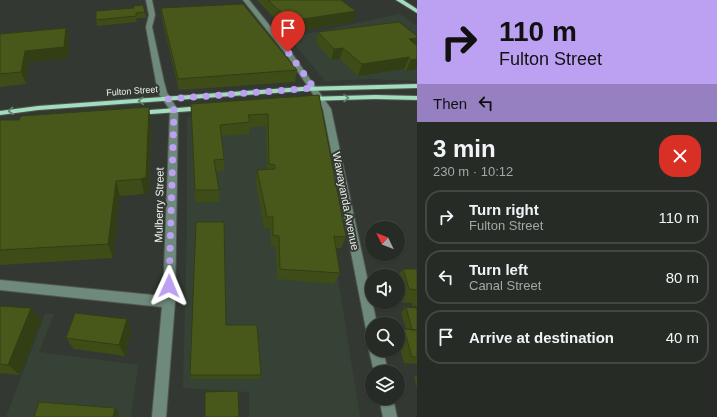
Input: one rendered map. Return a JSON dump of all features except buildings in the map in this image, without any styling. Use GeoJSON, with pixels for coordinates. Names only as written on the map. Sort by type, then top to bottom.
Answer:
{"type":"FeatureCollection","features":[{"type":"Feature","properties":{"kind":"main road"},"geometry":{"type":"LineString","coordinates":[[399,0],[417,11]]}},
{"type":"Feature","properties":{"kind":"main road","name":"Fulton Street"},"geometry":{"type":"LineString","coordinates":[[0,113],[38,108],[314,88],[417,86]]}},
{"type":"Feature","properties":{"kind":"main road"},"geometry":{"type":"LineString","coordinates":[[299,100],[321,98],[417,98]]}},
{"type":"Feature","properties":{"kind":"main road"},"geometry":{"type":"LineString","coordinates":[[127,114],[214,107]]}},
{"type":"Feature","properties":{"kind":"street"},"geometry":{"type":"LineString","coordinates":[[149,0],[152,15],[149,30],[163,94],[168,99],[174,110]]}},
{"type":"Feature","properties":{"kind":"street"},"geometry":{"type":"LineString","coordinates":[[246,0],[271,30],[321,98]]}},
{"type":"Feature","properties":{"kind":"street","name":"Wawayanda Avenue"},"geometry":{"type":"LineString","coordinates":[[321,98],[328,109],[370,317]]}},
{"type":"Feature","properties":{"kind":"street","name":"Mulberry Street"},"geometry":{"type":"LineString","coordinates":[[160,417],[169,302],[174,110]]}},
{"type":"Feature","properties":{"kind":"street"},"geometry":{"type":"LineString","coordinates":[[0,285],[169,302]]}},
{"type":"Feature","properties":{"kind":"street"},"geometry":{"type":"LineString","coordinates":[[387,405],[390,417]]}},
{"type":"Feature","properties":{"kind":"shaded area"},"geometry":{"type":"Polygon","coordinates":[[[400,14],[417,26],[417,81],[369,79],[325,81],[293,42],[302,41],[297,36],[400,14]]]}},
{"type":"Feature","properties":{"kind":"shaded area"},"geometry":{"type":"Polygon","coordinates":[[[311,109],[360,417],[249,417],[249,392],[183,388],[187,230],[187,117],[311,109]]]}},
{"type":"Feature","properties":{"kind":"shaded area"},"geometry":{"type":"Polygon","coordinates":[[[45,314],[54,314],[39,352],[138,365],[131,417],[6,417],[45,314]]]}},
{"type":"Feature","properties":{"kind":"route"},"geometry":{"type":"LineString","coordinates":[[169,286],[174,110],[168,99],[314,88],[288,52]]}}]}
